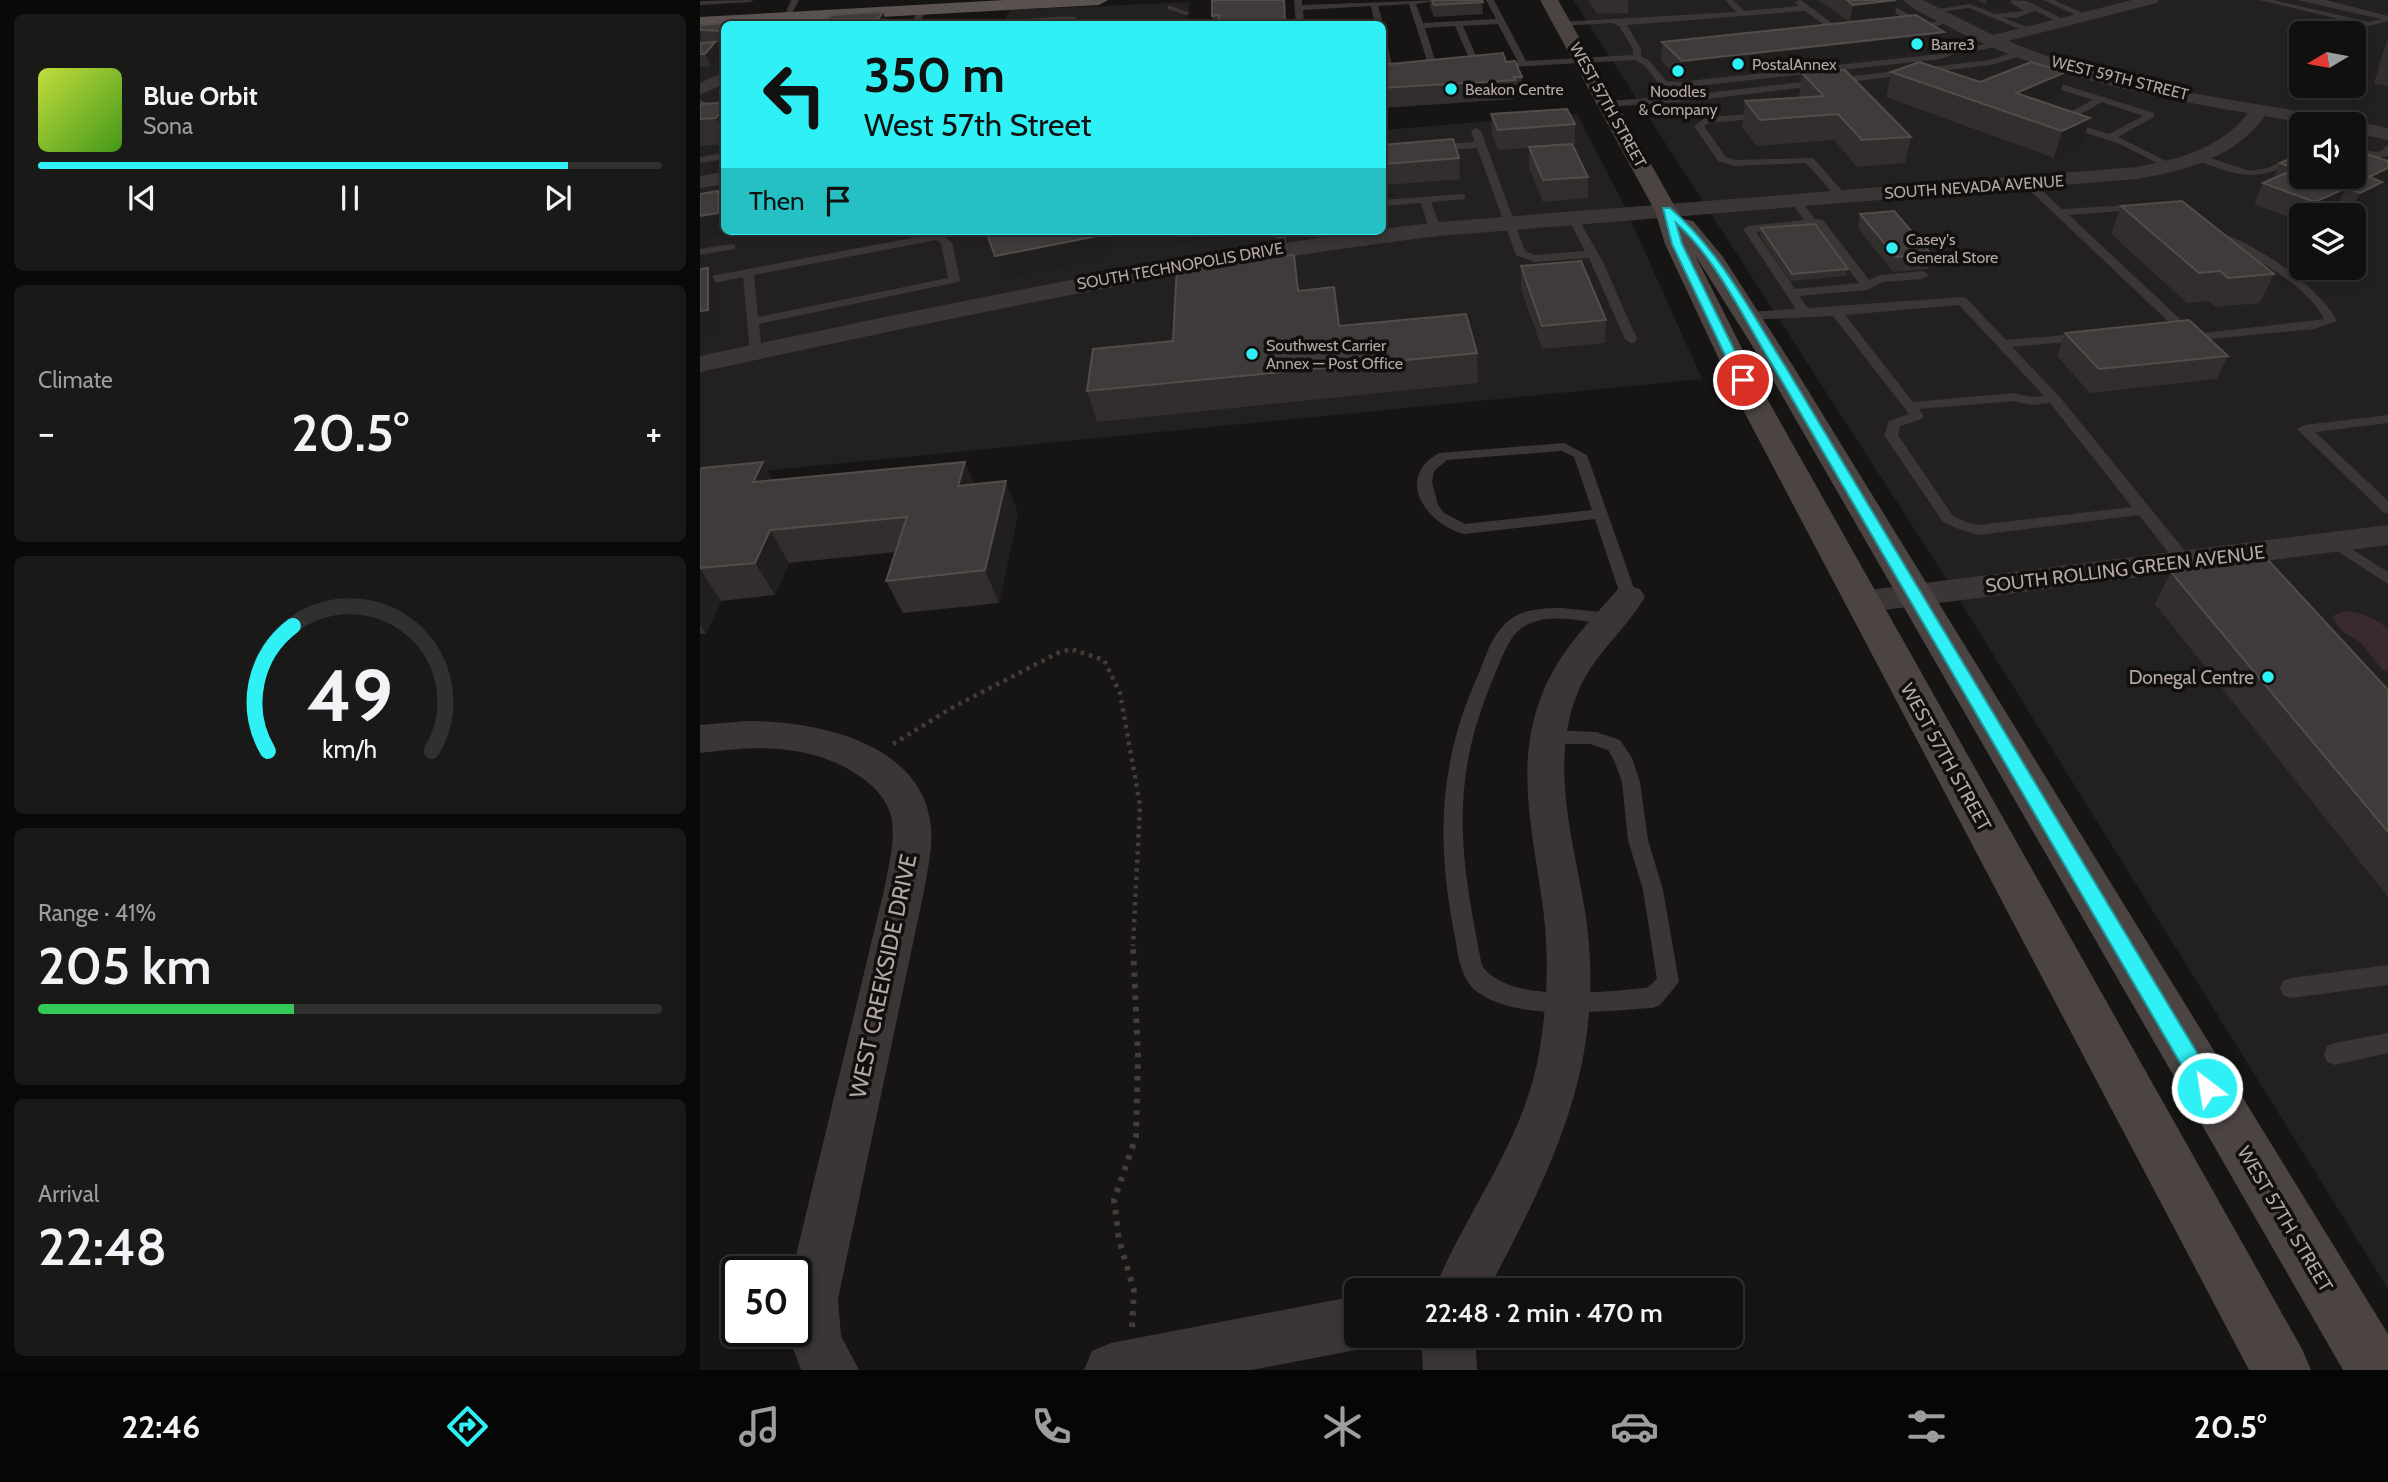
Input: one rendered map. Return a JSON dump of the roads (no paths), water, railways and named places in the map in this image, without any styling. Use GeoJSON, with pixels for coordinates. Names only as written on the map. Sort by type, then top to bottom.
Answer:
{"type":"FeatureCollection","features":[{"type":"Feature","properties":{"kind":"main road"},"geometry":{"type":"LineString","coordinates":[[783,21],[1011,17],[1099,0]]}},
{"type":"Feature","properties":{"kind":"main road","name":"WEST 57TH STREET"},"geometry":{"type":"LineString","coordinates":[[1549,0],[1667,211],[1677,244],[1712,318],[1861,602],[2281,1370]]}},
{"type":"Feature","properties":{"kind":"main road"},"geometry":{"type":"LineString","coordinates":[[700,22],[721,22]]}},
{"type":"Feature","properties":{"kind":"main road","name":"WEST 57TH STREET"},"geometry":{"type":"LineString","coordinates":[[1667,211],[1690,231],[1714,262],[2376,1370]]}},
{"type":"Feature","properties":{"kind":"street","name":"WEST 59TH STREET"},"geometry":{"type":"LineString","coordinates":[[1911,0],[1928,19],[1948,20],[2025,52],[2127,83],[2289,114]]}},
{"type":"Feature","properties":{"kind":"street"},"geometry":{"type":"LineString","coordinates":[[1998,42],[2141,1]]}},
{"type":"Feature","properties":{"kind":"street"},"geometry":{"type":"LineString","coordinates":[[700,90],[721,79]]}},
{"type":"Feature","properties":{"kind":"street","name":"SOUTH NEVADA AVENUE"},"geometry":{"type":"LineString","coordinates":[[1667,211],[2127,174],[2171,166],[2198,157],[2240,136],[2261,109]]}},
{"type":"Feature","properties":{"kind":"street"},"geometry":{"type":"LineString","coordinates":[[2366,129],[2388,134]]}},
{"type":"Feature","properties":{"kind":"street"},"geometry":{"type":"LineString","coordinates":[[700,182],[721,178]]}},
{"type":"Feature","properties":{"kind":"street","name":"SOUTH TECHNOPOLIS DRIVE"},"geometry":{"type":"LineString","coordinates":[[1386,232],[1667,211]]}},
{"type":"Feature","properties":{"kind":"street","name":"SOUTH TECHNOPOLIS DRIVE"},"geometry":{"type":"LineString","coordinates":[[700,364],[1281,240],[1346,235]]}},
{"type":"Feature","properties":{"kind":"street","name":"SOUTH ROLLING GREEN AVENUE"},"geometry":{"type":"LineString","coordinates":[[1861,602],[2388,536]]}},
{"type":"Feature","properties":{"kind":"street"},"geometry":{"type":"LineString","coordinates":[[1467,1278],[1497,1222],[1537,1134],[1561,1058],[1568,1003],[1566,926],[1544,790],[1546,737],[1561,688],[1588,645],[1620,608]]}},
{"type":"Feature","properties":{"kind":"street","name":"WEST CREEKSIDE DRIVE"},"geometry":{"type":"LineString","coordinates":[[700,739],[764,734],[837,746],[866,761],[895,785],[905,803],[912,825],[911,850],[812,1299],[811,1330],[821,1358],[832,1370]]}},
{"type":"Feature","properties":{"kind":"street"},"geometry":{"type":"LineString","coordinates":[[1121,1368],[1344,1324]]}},
{"type":"Feature","properties":{"kind":"street"},"geometry":{"type":"LineString","coordinates":[[1449,1348],[1450,1370]]}},
{"type":"Feature","properties":{"kind":"lane"},"geometry":{"type":"LineString","coordinates":[[700,3],[750,0]]}},
{"type":"Feature","properties":{"kind":"lane"},"geometry":{"type":"LineString","coordinates":[[783,21],[795,0]]}},
{"type":"Feature","properties":{"kind":"lane"},"geometry":{"type":"LineString","coordinates":[[1299,4],[1337,11],[1374,4],[1439,0]]}},
{"type":"Feature","properties":{"kind":"lane"},"geometry":{"type":"LineString","coordinates":[[1490,0],[1523,64]]}},
{"type":"Feature","properties":{"kind":"lane"},"geometry":{"type":"LineString","coordinates":[[1729,0],[1742,14]]}},
{"type":"Feature","properties":{"kind":"lane"},"geometry":{"type":"LineString","coordinates":[[1795,0],[1841,33]]}},
{"type":"Feature","properties":{"kind":"lane"},"geometry":{"type":"LineString","coordinates":[[1878,0],[1928,19]]}},
{"type":"Feature","properties":{"kind":"lane"},"geometry":{"type":"LineString","coordinates":[[2047,0],[2088,17]]}},
{"type":"Feature","properties":{"kind":"lane"},"geometry":{"type":"LineString","coordinates":[[2263,0],[2369,24],[2388,18],[2321,1],[2301,0]]}},
{"type":"Feature","properties":{"kind":"lane"},"geometry":{"type":"LineString","coordinates":[[1985,11],[2016,16],[2031,10],[2016,1]]}},
{"type":"Feature","properties":{"kind":"lane"},"geometry":{"type":"LineString","coordinates":[[2016,1],[2064,22]]}},
{"type":"Feature","properties":{"kind":"lane"},"geometry":{"type":"LineString","coordinates":[[1412,2],[1432,71]]}},
{"type":"Feature","properties":{"kind":"lane"},"geometry":{"type":"LineString","coordinates":[[1906,26],[1967,3],[2029,31]]}},
{"type":"Feature","properties":{"kind":"lane"},"geometry":{"type":"LineString","coordinates":[[1374,4],[1378,21]]}},
{"type":"Feature","properties":{"kind":"lane"},"geometry":{"type":"LineString","coordinates":[[1562,24],[1618,23],[1806,8]]}},
{"type":"Feature","properties":{"kind":"lane"},"geometry":{"type":"LineString","coordinates":[[2008,22],[2044,13]]}},
{"type":"Feature","properties":{"kind":"lane"},"geometry":{"type":"LineString","coordinates":[[1011,17],[1065,18],[1073,21]]}},
{"type":"Feature","properties":{"kind":"lane"},"geometry":{"type":"LineString","coordinates":[[1928,19],[1931,37],[1958,51]]}},
{"type":"Feature","properties":{"kind":"lane"},"geometry":{"type":"LineString","coordinates":[[1420,26],[1501,21]]}},
{"type":"Feature","properties":{"kind":"lane"},"geometry":{"type":"LineString","coordinates":[[1618,23],[1622,24],[1633,43],[1637,56],[1647,63],[1663,83],[1679,85],[1941,55],[1998,42]]}},
{"type":"Feature","properties":{"kind":"lane"},"geometry":{"type":"LineString","coordinates":[[1458,24],[1477,67]]}},
{"type":"Feature","properties":{"kind":"lane"},"geometry":{"type":"LineString","coordinates":[[1827,34],[1854,32]]}},
{"type":"Feature","properties":{"kind":"lane"},"geometry":{"type":"LineString","coordinates":[[1608,104],[1757,90],[1991,62],[2025,52]]}},
{"type":"Feature","properties":{"kind":"lane"},"geometry":{"type":"LineString","coordinates":[[1464,68],[1650,53]]}},
{"type":"Feature","properties":{"kind":"lane"},"geometry":{"type":"LineString","coordinates":[[1916,71],[1934,80]]}},
{"type":"Feature","properties":{"kind":"lane"},"geometry":{"type":"LineString","coordinates":[[1387,73],[1401,75]]}},
{"type":"Feature","properties":{"kind":"lane"},"geometry":{"type":"LineString","coordinates":[[2035,79],[2151,115],[2110,138]]}},
{"type":"Feature","properties":{"kind":"lane"},"geometry":{"type":"LineString","coordinates":[[1757,90],[1774,111],[1771,114],[1700,123],[1699,126],[1722,159],[1735,163],[1809,160],[1842,197]]}},
{"type":"Feature","properties":{"kind":"lane"},"geometry":{"type":"LineString","coordinates":[[2101,99],[2060,121],[2110,138],[2171,166]]}},
{"type":"Feature","properties":{"kind":"lane"},"geometry":{"type":"LineString","coordinates":[[700,102],[707,108],[700,116]]}},
{"type":"Feature","properties":{"kind":"lane"},"geometry":{"type":"LineString","coordinates":[[1476,131],[1520,253],[1534,259],[1593,254]]}},
{"type":"Feature","properties":{"kind":"lane"},"geometry":{"type":"LineString","coordinates":[[1425,149],[1480,145]]}},
{"type":"Feature","properties":{"kind":"lane"},"geometry":{"type":"LineString","coordinates":[[2366,153],[2385,154],[2388,148]]}},
{"type":"Feature","properties":{"kind":"lane"},"geometry":{"type":"LineString","coordinates":[[700,160],[721,156]]}},
{"type":"Feature","properties":{"kind":"lane"},"geometry":{"type":"LineString","coordinates":[[2198,157],[2240,173],[2256,176],[2277,170],[2289,162]]}},
{"type":"Feature","properties":{"kind":"lane"},"geometry":{"type":"LineString","coordinates":[[2026,183],[2193,338],[2315,325],[2330,321],[2328,311],[2271,264],[2211,231]]}},
{"type":"Feature","properties":{"kind":"lane"},"geometry":{"type":"LineString","coordinates":[[1386,203],[1461,197]]}},
{"type":"Feature","properties":{"kind":"lane"},"geometry":{"type":"LineString","coordinates":[[1425,200],[1435,229]]}},
{"type":"Feature","properties":{"kind":"lane"},"geometry":{"type":"LineString","coordinates":[[1795,201],[1812,223]]}},
{"type":"Feature","properties":{"kind":"lane"},"geometry":{"type":"LineString","coordinates":[[700,206],[721,202]]}},
{"type":"Feature","properties":{"kind":"lane"},"geometry":{"type":"LineString","coordinates":[[2059,213],[2155,206]]}},
{"type":"Feature","properties":{"kind":"lane"},"geometry":{"type":"LineString","coordinates":[[1573,218],[1593,254],[1631,339]]}},
{"type":"Feature","properties":{"kind":"lane"},"geometry":{"type":"LineString","coordinates":[[1804,312],[1784,275],[1749,229],[1819,222],[1827,240],[1848,269],[1867,286]]}},
{"type":"Feature","properties":{"kind":"lane"},"geometry":{"type":"LineString","coordinates":[[700,282],[939,236],[946,242],[954,280],[751,322]]}},
{"type":"Feature","properties":{"kind":"lane"},"geometry":{"type":"LineString","coordinates":[[700,253],[731,247]]}},
{"type":"Feature","properties":{"kind":"lane"},"geometry":{"type":"LineString","coordinates":[[748,272],[755,352]]}},
{"type":"Feature","properties":{"kind":"lane"},"geometry":{"type":"LineString","coordinates":[[1792,293],[1867,286],[1880,279],[1923,275]]}},
{"type":"Feature","properties":{"kind":"lane"},"geometry":{"type":"LineString","coordinates":[[1747,316],[1836,312],[1962,301],[2054,399],[2184,561]]}},
{"type":"Feature","properties":{"kind":"lane"},"geometry":{"type":"LineString","coordinates":[[1836,312],[1914,411]]}},
{"type":"Feature","properties":{"kind":"lane"},"geometry":{"type":"LineString","coordinates":[[2003,344],[2098,335]]}},
{"type":"Feature","properties":{"kind":"lane"},"geometry":{"type":"LineString","coordinates":[[2054,399],[2032,401],[2021,406],[1914,411],[1894,424],[1891,435],[1948,519],[1961,525],[1979,530],[2141,510]]}},
{"type":"Feature","properties":{"kind":"lane"},"geometry":{"type":"LineString","coordinates":[[2388,419],[2304,429],[2388,509]]}},
{"type":"Feature","properties":{"kind":"lane"},"geometry":{"type":"LineString","coordinates":[[1546,737],[1590,737],[1614,745],[1623,758],[1631,782],[1638,840],[1653,890],[1668,982],[1652,998],[1568,1003],[1506,996],[1482,983],[1472,969],[1451,844],[1455,774],[1470,709],[1506,633],[1517,622],[1531,617],[1620,608],[1601,514],[1580,455],[1570,449],[1444,456],[1436,458],[1429,468],[1425,490],[1427,502],[1437,517],[1453,527],[1464,529],[1601,514]]}},
{"type":"Feature","properties":{"kind":"lane"},"geometry":{"type":"LineString","coordinates":[[2333,542],[2388,579]]}},
{"type":"Feature","properties":{"kind":"lane"},"geometry":{"type":"LineString","coordinates":[[2291,988],[2388,975]]}},
{"type":"Feature","properties":{"kind":"lane"},"geometry":{"type":"LineString","coordinates":[[2335,1054],[2388,1043]]}},
{"type":"Feature","properties":{"kind":"place","name":"Barre3"},"geometry":{"type":"Point","coordinates":[1917,44]}},
{"type":"Feature","properties":{"kind":"place","name":"PostalAnnex"},"geometry":{"type":"Point","coordinates":[1738,64]}},
{"type":"Feature","properties":{"kind":"place","name":"Noodles & Company"},"geometry":{"type":"Point","coordinates":[1678,71]}},
{"type":"Feature","properties":{"kind":"place","name":"Beakon Centre"},"geometry":{"type":"Point","coordinates":[1451,89]}},
{"type":"Feature","properties":{"kind":"place","name":"Casey's General Store"},"geometry":{"type":"Point","coordinates":[1892,248]}},
{"type":"Feature","properties":{"kind":"place","name":"Southwest Carrier Annex — Post Office"},"geometry":{"type":"Point","coordinates":[1252,354]}},
{"type":"Feature","properties":{"kind":"place","name":"Donegal Centre"},"geometry":{"type":"Point","coordinates":[2268,677]}}]}
